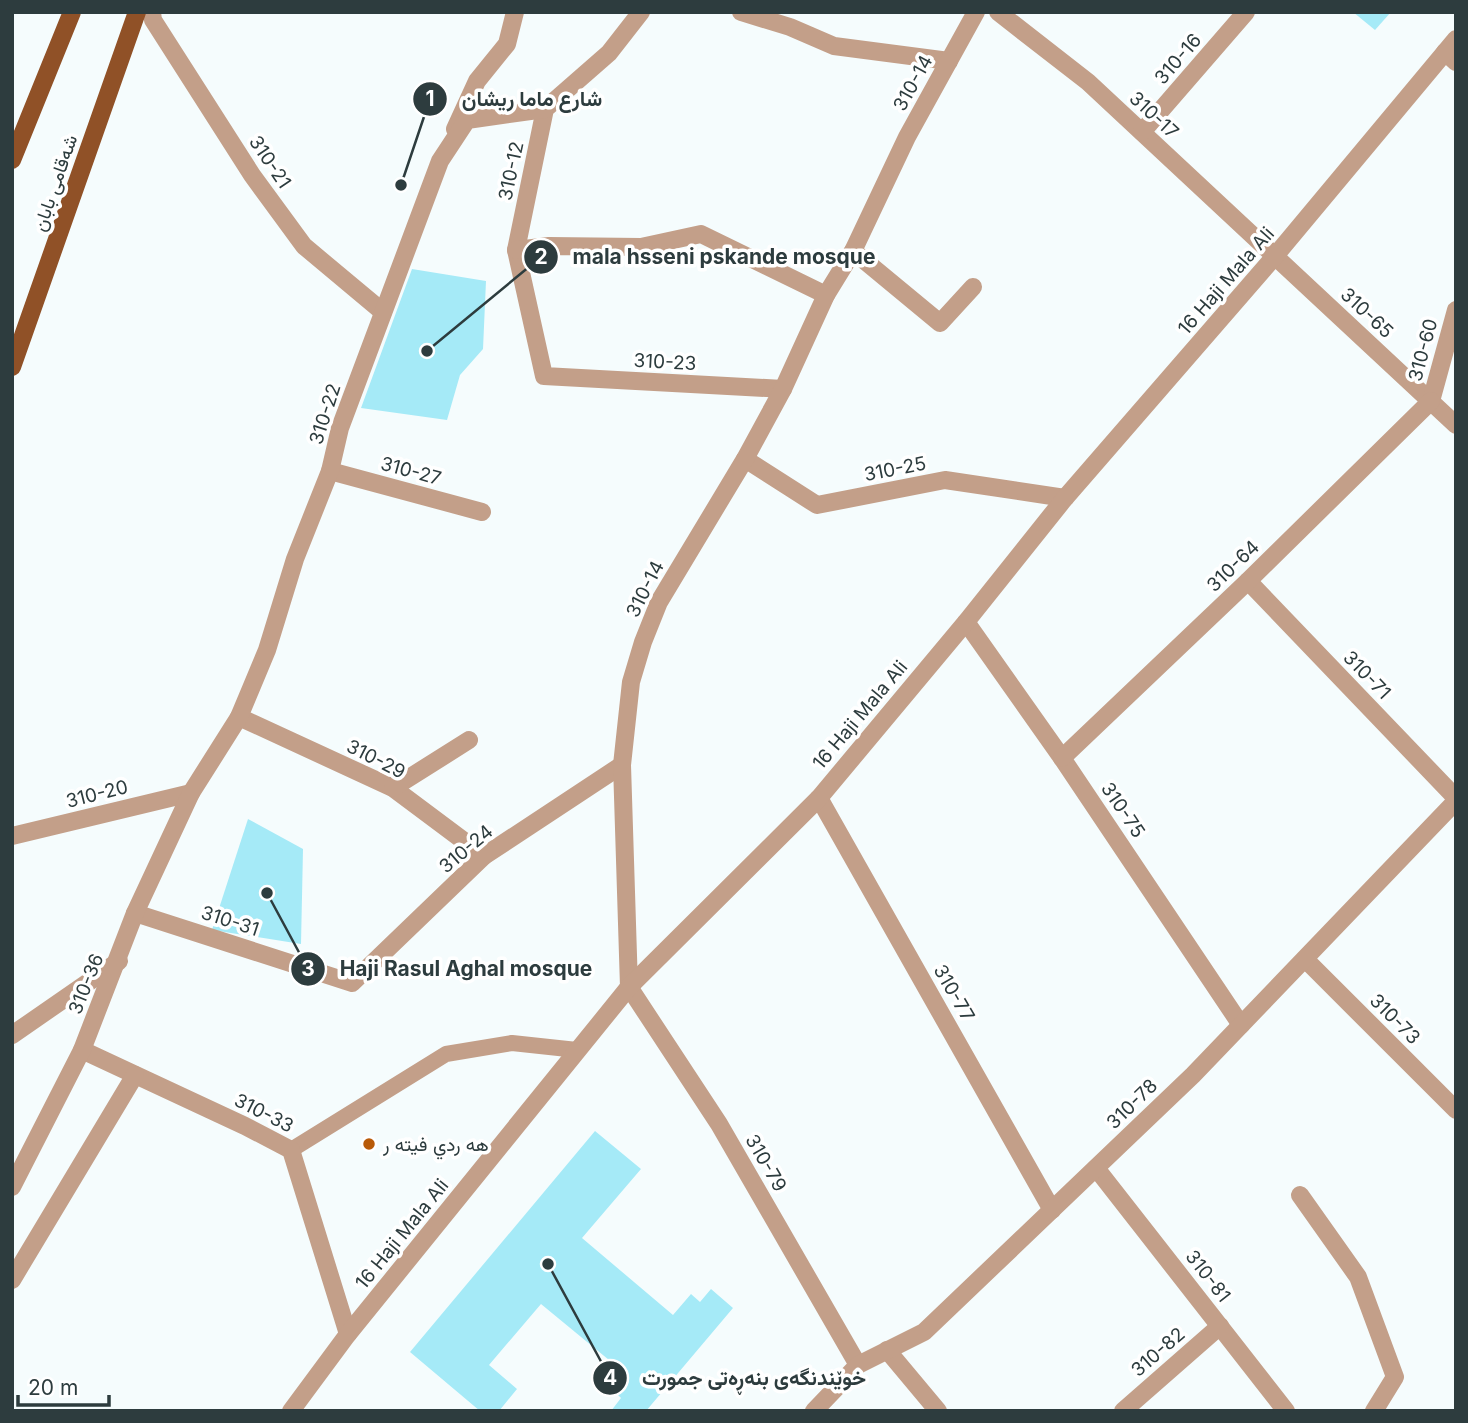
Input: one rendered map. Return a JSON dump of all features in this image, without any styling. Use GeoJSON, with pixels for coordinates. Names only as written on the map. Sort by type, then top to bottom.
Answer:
{"type":"FeatureCollection","features":[{"type":"Feature","properties":{"kind":"main road"},"geometry":{"type":"LineString","coordinates":[[12,160],[17,135],[72,12]]}},
{"type":"Feature","properties":{"kind":"main road","name":"شەقامی بابان"},"geometry":{"type":"LineString","coordinates":[[12,367],[137,12]]}},
{"type":"Feature","properties":{"kind":"street","name":"310-21"},"geometry":{"type":"LineString","coordinates":[[152,12],[153,20],[252,175],[304,246],[383,312]]}},
{"type":"Feature","properties":{"kind":"street"},"geometry":{"type":"LineString","coordinates":[[440,161],[477,81],[507,44],[515,12]]}},
{"type":"Feature","properties":{"kind":"street"},"geometry":{"type":"LineString","coordinates":[[545,109],[609,53],[641,12]]}},
{"type":"Feature","properties":{"kind":"street"},"geometry":{"type":"LineString","coordinates":[[741,12],[790,27],[834,46],[949,61]]}},
{"type":"Feature","properties":{"kind":"street","name":"310-14"},"geometry":{"type":"LineString","coordinates":[[629,987],[622,765],[631,682],[643,642],[659,602],[783,389],[826,295],[853,251],[907,137],[976,12]]}},
{"type":"Feature","properties":{"kind":"street","name":"310-17"},"geometry":{"type":"LineString","coordinates":[[998,12],[1088,82],[1275,256]]}},
{"type":"Feature","properties":{"kind":"street","name":"310-16"},"geometry":{"type":"LineString","coordinates":[[1142,132],[1246,12]]}},
{"type":"Feature","properties":{"kind":"street","name":"16 Haji Mala Ali"},"geometry":{"type":"LineString","coordinates":[[290,1411],[348,1334],[629,987],[819,798],[1065,498],[1452,51]]}},
{"type":"Feature","properties":{"kind":"street","name":"310-22"},"geometry":{"type":"LineString","coordinates":[[191,793],[239,717],[267,650],[295,559],[330,471],[340,428],[440,161],[467,120],[545,109]]}},
{"type":"Feature","properties":{"kind":"street","name":"310-12"},"geometry":{"type":"LineString","coordinates":[[544,376],[516,250],[545,109]]}},
{"type":"Feature","properties":{"kind":"street"},"geometry":{"type":"LineString","coordinates":[[516,250],[549,246],[640,247],[701,234],[826,295]]}},
{"type":"Feature","properties":{"kind":"street"},"geometry":{"type":"LineString","coordinates":[[853,251],[940,323],[973,287]]}},
{"type":"Feature","properties":{"kind":"street","name":"310-65"},"geometry":{"type":"LineString","coordinates":[[1275,256],[1456,425]]}},
{"type":"Feature","properties":{"kind":"street","name":"310-60"},"geometry":{"type":"LineString","coordinates":[[1431,401],[1456,310]]}},
{"type":"Feature","properties":{"kind":"street","name":"310-23"},"geometry":{"type":"LineString","coordinates":[[544,376],[783,389]]}},
{"type":"Feature","properties":{"kind":"street","name":"310-64"},"geometry":{"type":"LineString","coordinates":[[1062,758],[1248,581],[1431,401]]}},
{"type":"Feature","properties":{"kind":"street","name":"310-25"},"geometry":{"type":"LineString","coordinates":[[745,458],[817,505],[945,480],[1065,498]]}},
{"type":"Feature","properties":{"kind":"street","name":"310-27"},"geometry":{"type":"LineString","coordinates":[[330,471],[482,512]]}},
{"type":"Feature","properties":{"kind":"street","name":"310-71"},"geometry":{"type":"LineString","coordinates":[[1248,581],[1456,799]]}},
{"type":"Feature","properties":{"kind":"street","name":"310-75"},"geometry":{"type":"LineString","coordinates":[[965,622],[1062,758],[1241,1025]]}},
{"type":"Feature","properties":{"kind":"street","name":"310-29"},"geometry":{"type":"LineString","coordinates":[[239,717],[393,788],[484,856]]}},
{"type":"Feature","properties":{"kind":"street"},"geometry":{"type":"LineString","coordinates":[[393,788],[469,740]]}},
{"type":"Feature","properties":{"kind":"street","name":"310-24"},"geometry":{"type":"LineString","coordinates":[[352,983],[484,856],[622,765]]}},
{"type":"Feature","properties":{"kind":"street","name":"310-20"},"geometry":{"type":"LineString","coordinates":[[12,836],[191,793]]}},
{"type":"Feature","properties":{"kind":"street","name":"310-36"},"geometry":{"type":"LineString","coordinates":[[12,1187],[82,1051],[119,961],[135,913],[191,793]]}},
{"type":"Feature","properties":{"kind":"street","name":"310-77"},"geometry":{"type":"LineString","coordinates":[[819,798],[1052,1210]]}},
{"type":"Feature","properties":{"kind":"street","name":"310-78"},"geometry":{"type":"LineString","coordinates":[[814,1411],[858,1365],[924,1332],[1052,1210],[1193,1075],[1456,799]]}},
{"type":"Feature","properties":{"kind":"street","name":"310-31"},"geometry":{"type":"LineString","coordinates":[[135,913],[352,983]]}},
{"type":"Feature","properties":{"kind":"street","name":"310-73"},"geometry":{"type":"LineString","coordinates":[[1304,958],[1456,1110]]}},
{"type":"Feature","properties":{"kind":"street"},"geometry":{"type":"LineString","coordinates":[[12,1035],[119,961]]}},
{"type":"Feature","properties":{"kind":"street","name":"310-79"},"geometry":{"type":"LineString","coordinates":[[629,987],[719,1124],[858,1365]]}},
{"type":"Feature","properties":{"kind":"street","name":"310-33"},"geometry":{"type":"LineString","coordinates":[[82,1051],[291,1150],[348,1334]]}},
{"type":"Feature","properties":{"kind":"street"},"geometry":{"type":"LineString","coordinates":[[12,1280],[135,1075]]}},
{"type":"Feature","properties":{"kind":"street","name":"310-81"},"geometry":{"type":"LineString","coordinates":[[1096,1168],[1286,1411]]}},
{"type":"Feature","properties":{"kind":"street"},"geometry":{"type":"LineString","coordinates":[[1300,1195],[1358,1277],[1395,1377],[1374,1411]]}},
{"type":"Feature","properties":{"kind":"street","name":"310-82"},"geometry":{"type":"LineString","coordinates":[[1123,1411],[1220,1326]]}},
{"type":"Feature","properties":{"kind":"street"},"geometry":{"type":"LineString","coordinates":[[887,1350],[938,1411]]}},
{"type":"Feature","properties":{"kind":"lane"},"geometry":{"type":"LineString","coordinates":[[291,1150],[446,1054],[512,1043],[577,1050]]}},
{"type":"Feature","properties":{"kind":"building"},"geometry":{"type":"Polygon","coordinates":[[[1353,12],[1391,12],[1375,30],[1353,12]]]}},
{"type":"Feature","properties":{"kind":"building"},"geometry":{"type":"Polygon","coordinates":[[[412,269],[486,281],[483,349],[460,375],[447,420],[361,408],[412,269]]]}},
{"type":"Feature","properties":{"kind":"building"},"geometry":{"type":"Polygon","coordinates":[[[248,819],[303,849],[301,944],[212,930],[248,819]]]}},
{"type":"Feature","properties":{"kind":"building"},"geometry":{"type":"Polygon","coordinates":[[[595,1131],[641,1169],[582,1238],[673,1315],[691,1294],[700,1302],[711,1289],[733,1308],[646,1411],[611,1411],[621,1398],[613,1390],[626,1374],[541,1304],[489,1365],[517,1389],[499,1411],[480,1411],[410,1352],[595,1131]]]}},
{"type":"Feature","properties":{"kind":"place","name":"شارع ماما ريشان"},"geometry":{"type":"Point","coordinates":[401,185]}},
{"type":"Feature","properties":{"kind":"place","name":"mala hsseni pskande mosque"},"geometry":{"type":"Point","coordinates":[427,351]}},
{"type":"Feature","properties":{"kind":"place","name":"Haji Rasul Aghal mosque"},"geometry":{"type":"Point","coordinates":[267,893]}},
{"type":"Feature","properties":{"kind":"place","name":"هه ردي فيته ر"},"geometry":{"type":"Point","coordinates":[369,1144]}},
{"type":"Feature","properties":{"kind":"place","name":"خوێندنگەی بنەڕەتی جمورت"},"geometry":{"type":"Point","coordinates":[548,1264]}}]}
